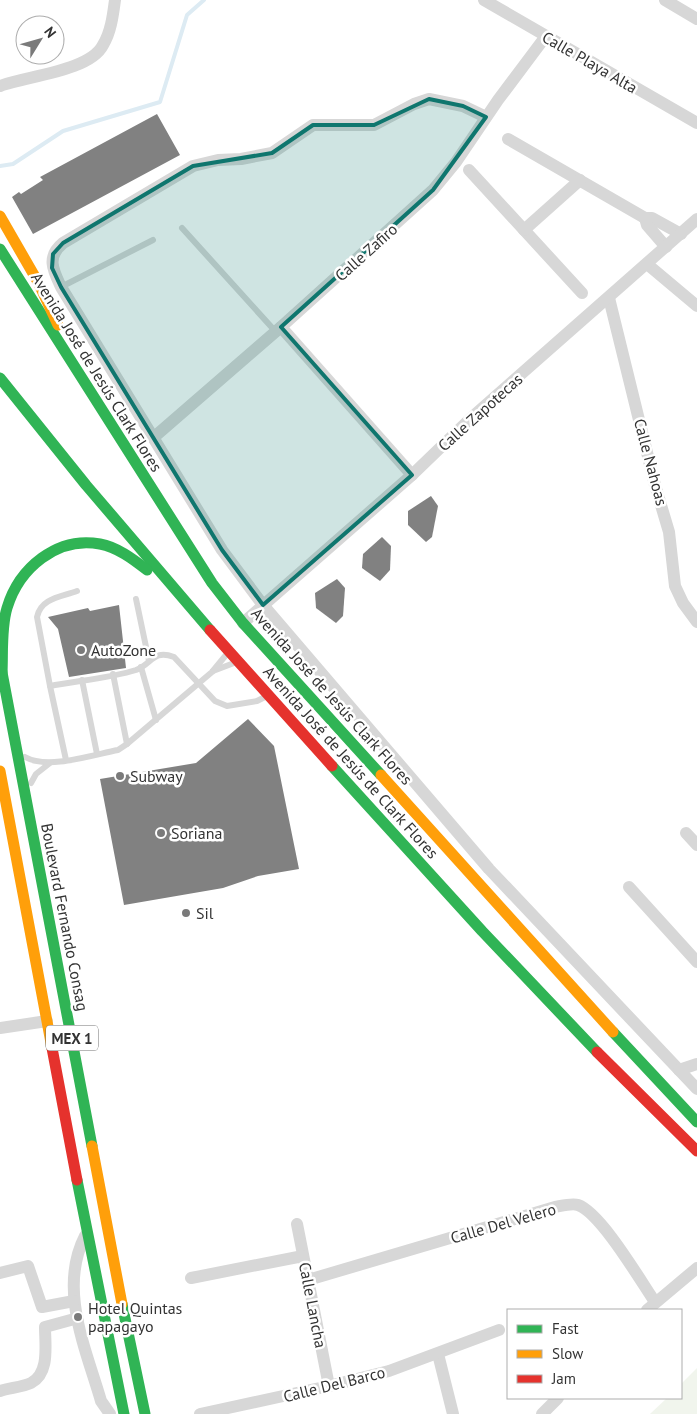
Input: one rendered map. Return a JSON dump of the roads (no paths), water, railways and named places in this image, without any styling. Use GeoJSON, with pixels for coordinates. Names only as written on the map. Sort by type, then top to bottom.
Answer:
{"type":"FeatureCollection","features":[{"type":"Feature","properties":{"kind":"main road"},"geometry":{"type":"LineString","coordinates":[[0,216],[38,282],[75,367]]}},
{"type":"Feature","properties":{"kind":"main road","name":"Avenida José de Jesús Clark Flores"},"geometry":{"type":"LineString","coordinates":[[0,249],[212,583],[243,622],[696,1120]]}},
{"type":"Feature","properties":{"kind":"main road","name":"Avenida José de Jesús de Clark Flores"},"geometry":{"type":"LineString","coordinates":[[0,378],[64,462],[237,662],[447,893],[633,1090],[697,1150]]}},
{"type":"Feature","properties":{"kind":"main road","name":"Boulevard Fernando Consag"},"geometry":{"type":"LineString","coordinates":[[145,1414],[113,1260],[1,667],[5,617],[14,590],[23,575],[34,563],[60,548],[87,542],[111,548],[126,555],[178,594]]}},
{"type":"Feature","properties":{"kind":"main road"},"geometry":{"type":"LineString","coordinates":[[228,652],[246,646],[296,682]]}},
{"type":"Feature","properties":{"kind":"main road","name":"MEX 1"},"geometry":{"type":"LineString","coordinates":[[0,772],[87,1232],[124,1414]]}},
{"type":"Feature","properties":{"kind":"main road"},"geometry":{"type":"LineString","coordinates":[[20,877],[40,874]]}},
{"type":"Feature","properties":{"kind":"street"},"geometry":{"type":"LineString","coordinates":[[0,86],[93,58],[99,52],[107,37],[115,0]]}},
{"type":"Feature","properties":{"kind":"street","name":"Calle Playa Alta"},"geometry":{"type":"LineString","coordinates":[[484,0],[697,124]]}},
{"type":"Feature","properties":{"kind":"street"},"geometry":{"type":"LineString","coordinates":[[665,0],[697,19]]}},
{"type":"Feature","properties":{"kind":"street","name":"Calle Zafiro"},"geometry":{"type":"LineString","coordinates":[[154,438],[279,329],[433,190],[456,162],[486,117],[546,36]]}},
{"type":"Feature","properties":{"kind":"street"},"geometry":{"type":"LineString","coordinates":[[486,117],[463,106],[429,99],[414,104],[374,125],[313,125],[272,153],[241,159],[218,160],[193,166],[56,248],[51,260],[61,287],[222,550],[262,605],[489,868],[697,1089]]}},
{"type":"Feature","properties":{"kind":"street"},"geometry":{"type":"LineString","coordinates":[[508,139],[645,218],[652,218],[681,234]]}},
{"type":"Feature","properties":{"kind":"street"},"geometry":{"type":"LineString","coordinates":[[469,170],[582,293]]}},
{"type":"Feature","properties":{"kind":"street"},"geometry":{"type":"LineString","coordinates":[[524,230],[580,180]]}},
{"type":"Feature","properties":{"kind":"street"},"geometry":{"type":"LineString","coordinates":[[645,218],[647,225],[666,246]]}},
{"type":"Feature","properties":{"kind":"street","name":"Calle Zapotecas"},"geometry":{"type":"LineString","coordinates":[[243,622],[412,475],[470,419],[610,298],[697,219]]}},
{"type":"Feature","properties":{"kind":"street"},"geometry":{"type":"LineString","coordinates":[[647,264],[697,306]]}},
{"type":"Feature","properties":{"kind":"street","name":"Calle Nahoas"},"geometry":{"type":"LineString","coordinates":[[610,298],[655,485],[670,532],[675,586],[683,603],[697,622]]}},
{"type":"Feature","properties":{"kind":"street"},"geometry":{"type":"LineString","coordinates":[[279,329],[412,475]]}},
{"type":"Feature","properties":{"kind":"street"},"geometry":{"type":"LineString","coordinates":[[686,832],[697,845]]}},
{"type":"Feature","properties":{"kind":"street"},"geometry":{"type":"LineString","coordinates":[[629,887],[697,962]]}},
{"type":"Feature","properties":{"kind":"street"},"geometry":{"type":"LineString","coordinates":[[562,974],[604,988]]}},
{"type":"Feature","properties":{"kind":"street"},"geometry":{"type":"LineString","coordinates":[[0,1028],[47,1020]]}},
{"type":"Feature","properties":{"kind":"street"},"geometry":{"type":"LineString","coordinates":[[679,1070],[697,1064]]}},
{"type":"Feature","properties":{"kind":"street"},"geometry":{"type":"LineString","coordinates":[[633,1090],[679,1121],[696,1120]]}},
{"type":"Feature","properties":{"kind":"street","name":"Calle Del Velero"},"geometry":{"type":"LineString","coordinates":[[308,1280],[555,1207],[577,1205],[591,1214],[602,1226],[651,1306]]}},
{"type":"Feature","properties":{"kind":"street","name":"Calle Lancha"},"geometry":{"type":"LineString","coordinates":[[297,1224],[329,1386]]}},
{"type":"Feature","properties":{"kind":"street"},"geometry":{"type":"LineString","coordinates":[[87,1232],[76,1260],[74,1302],[101,1401],[110,1414]]}},
{"type":"Feature","properties":{"kind":"street"},"geometry":{"type":"LineString","coordinates":[[191,1278],[304,1256]]}},
{"type":"Feature","properties":{"kind":"street"},"geometry":{"type":"LineString","coordinates":[[0,1273],[28,1266],[42,1307],[74,1302]]}},
{"type":"Feature","properties":{"kind":"street"},"geometry":{"type":"LineString","coordinates":[[651,1306],[697,1268]]}},
{"type":"Feature","properties":{"kind":"street"},"geometry":{"type":"LineString","coordinates":[[0,1390],[32,1383],[41,1373],[45,1362],[45,1327],[78,1318]]}},
{"type":"Feature","properties":{"kind":"street","name":"Calle Del Barco"},"geometry":{"type":"LineString","coordinates":[[200,1414],[389,1371],[499,1330]]}},
{"type":"Feature","properties":{"kind":"street"},"geometry":{"type":"LineString","coordinates":[[438,1354],[453,1414]]}},
{"type":"Feature","properties":{"kind":"street"},"geometry":{"type":"LineString","coordinates":[[542,1414],[557,1399]]}},
{"type":"Feature","properties":{"kind":"lane"},"geometry":{"type":"LineString","coordinates":[[182,228],[279,329]]}},
{"type":"Feature","properties":{"kind":"lane"},"geometry":{"type":"LineString","coordinates":[[61,287],[153,240]]}},
{"type":"Feature","properties":{"kind":"lane"},"geometry":{"type":"LineString","coordinates":[[66,760],[37,617],[39,609],[46,601],[77,592]]}},
{"type":"Feature","properties":{"kind":"lane"},"geometry":{"type":"LineString","coordinates":[[136,599],[149,661]]}},
{"type":"Feature","properties":{"kind":"lane"},"geometry":{"type":"LineString","coordinates":[[17,748],[25,757],[34,761],[50,763],[118,750],[128,744],[212,672],[228,652]]}},
{"type":"Feature","properties":{"kind":"lane"},"geometry":{"type":"LineString","coordinates":[[50,686],[141,667],[160,654],[174,657],[215,701],[227,706],[258,701],[268,695]]}},
{"type":"Feature","properties":{"kind":"lane"},"geometry":{"type":"LineString","coordinates":[[212,672],[237,662]]}},
{"type":"Feature","properties":{"kind":"lane"},"geometry":{"type":"LineString","coordinates":[[141,667],[156,720]]}},
{"type":"Feature","properties":{"kind":"lane"},"geometry":{"type":"LineString","coordinates":[[113,674],[128,744]]}},
{"type":"Feature","properties":{"kind":"lane"},"geometry":{"type":"LineString","coordinates":[[82,680],[97,754]]}},
{"type":"Feature","properties":{"kind":"lane"},"geometry":{"type":"LineString","coordinates":[[27,801],[27,793],[32,780],[50,763]]}},
{"type":"Feature","properties":{"kind":"waterway"},"geometry":{"type":"LineString","coordinates":[[0,166],[13,164],[63,131],[160,102],[187,15],[204,0]]}},
{"type":"Feature","properties":{"kind":"place","name":"AutoZone"},"geometry":{"type":"Point","coordinates":[81,650]}},
{"type":"Feature","properties":{"kind":"place","name":"Subway"},"geometry":{"type":"Point","coordinates":[120,776]}},
{"type":"Feature","properties":{"kind":"place","name":"Soriana"},"geometry":{"type":"Point","coordinates":[161,833]}},
{"type":"Feature","properties":{"kind":"place","name":"Sil"},"geometry":{"type":"Point","coordinates":[186,913]}},
{"type":"Feature","properties":{"kind":"place","name":"Hotel Quintas papagayo"},"geometry":{"type":"Point","coordinates":[78,1317]}}]}
